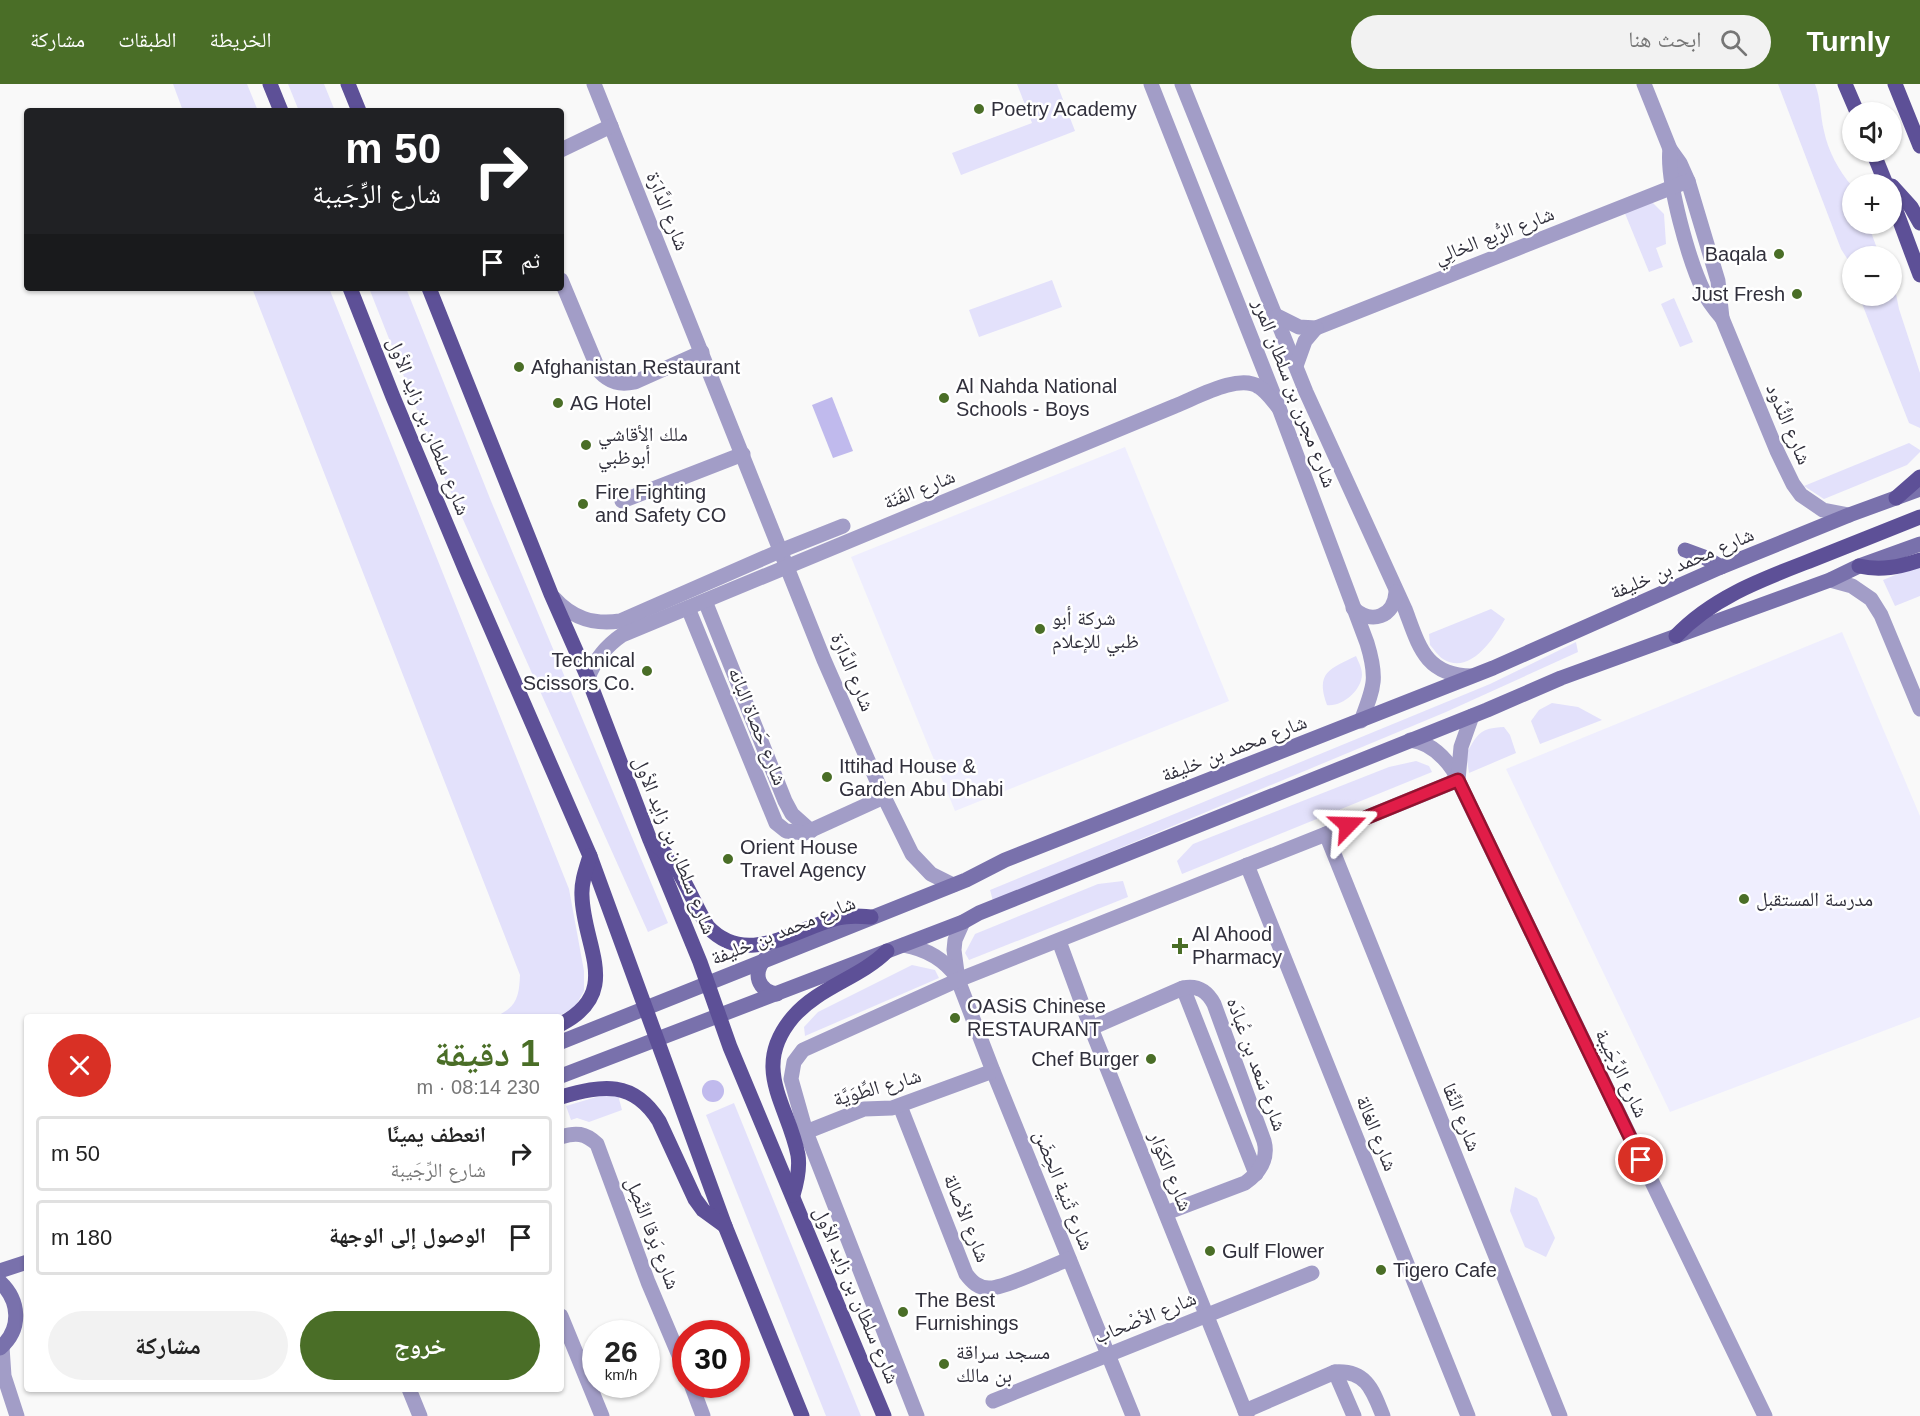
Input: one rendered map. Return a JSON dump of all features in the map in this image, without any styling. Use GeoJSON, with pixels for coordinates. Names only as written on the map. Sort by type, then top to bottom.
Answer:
{"type":"FeatureCollection","features":[{"type":"Feature","properties":{"kind":"main road"},"geometry":{"type":"LineString","coordinates":[[270,84],[279,108]]}},
{"type":"Feature","properties":{"kind":"main road"},"geometry":{"type":"LineString","coordinates":[[348,84],[358,108]]}},
{"type":"Feature","properties":{"kind":"main road"},"geometry":{"type":"LineString","coordinates":[[1845,84],[1853,102]]}},
{"type":"Feature","properties":{"kind":"main road"},"geometry":{"type":"LineString","coordinates":[[1894,84],[1920,146]]}},
{"type":"Feature","properties":{"kind":"main road"},"geometry":{"type":"LineString","coordinates":[[1902,198],[1920,222]]}},
{"type":"Feature","properties":{"kind":"main road"},"geometry":{"type":"LineString","coordinates":[[1902,227],[1920,275]]}},
{"type":"Feature","properties":{"kind":"main road","name":"شارع سلطان بن زايد الأول"},"geometry":{"type":"LineString","coordinates":[[351,291],[466,571],[590,855],[725,1226],[802,1416]]}},
{"type":"Feature","properties":{"kind":"main road","name":"شارع سلطان بن زايد الأول"},"geometry":{"type":"LineString","coordinates":[[430,291],[588,678],[719,1016],[884,1416]]}},
{"type":"Feature","properties":{"kind":"main road"},"geometry":{"type":"LineString","coordinates":[[1896,498],[1920,477]]}},
{"type":"Feature","properties":{"kind":"main road","name":"شارع محمد بن خليفة"},"geometry":{"type":"LineString","coordinates":[[564,1041],[953,885],[1005,860],[1493,668],[1721,567],[1920,489]]}},
{"type":"Feature","properties":{"kind":"main road"},"geometry":{"type":"LineString","coordinates":[[1676,636],[1692,619],[1711,606],[1758,582],[1920,517]]}},
{"type":"Feature","properties":{"kind":"main road"},"geometry":{"type":"LineString","coordinates":[[564,1075],[963,922],[979,913],[1472,716],[1561,678],[1830,580],[1859,566],[1920,544]]}},
{"type":"Feature","properties":{"kind":"main road"},"geometry":{"type":"LineString","coordinates":[[1685,550],[1721,567]]}},
{"type":"Feature","properties":{"kind":"main road"},"geometry":{"type":"LineString","coordinates":[[1859,566],[1870,569],[1892,568],[1920,560]]}},
{"type":"Feature","properties":{"kind":"main road"},"geometry":{"type":"LineString","coordinates":[[650,840],[671,860],[708,927],[732,944],[755,946],[840,918],[871,917]]}},
{"type":"Feature","properties":{"kind":"main road"},"geometry":{"type":"LineString","coordinates":[[564,1022],[586,1005],[596,981],[595,956],[584,916],[582,896],[584,875],[590,855]]}},
{"type":"Feature","properties":{"kind":"main road"},"geometry":{"type":"LineString","coordinates":[[793,1195],[798,1175],[798,1155],[774,1086],[774,1063],[779,1040],[791,1019],[810,1001],[871,965],[886,951]]}},
{"type":"Feature","properties":{"kind":"main road"},"geometry":{"type":"LineString","coordinates":[[765,959],[758,971],[760,984],[770,993],[777,994]]}},
{"type":"Feature","properties":{"kind":"main road"},"geometry":{"type":"LineString","coordinates":[[564,1096],[596,1088],[607,1088],[628,1092],[641,1099],[652,1109],[659,1121],[695,1199],[703,1210],[725,1226]]}},
{"type":"Feature","properties":{"kind":"main road"},"geometry":{"type":"LineString","coordinates":[[0,1272],[24,1263]]}},
{"type":"Feature","properties":{"kind":"main road"},"geometry":{"type":"LineString","coordinates":[[0,1282],[13,1299],[16,1322]]}},
{"type":"Feature","properties":{"kind":"main road"},"geometry":{"type":"LineString","coordinates":[[1,1347],[11,1336],[16,1322],[24,1310]]}},
{"type":"Feature","properties":{"kind":"street","name":"شارع الدَّارَة"},"geometry":{"type":"LineString","coordinates":[[594,84],[824,660],[884,797],[912,854],[931,874],[953,885]]}},
{"type":"Feature","properties":{"kind":"street","name":"شارع مجرن بن سلطان المرر"},"geometry":{"type":"LineString","coordinates":[[1151,84],[1279,408],[1374,667],[1371,697],[1361,721]]}},
{"type":"Feature","properties":{"kind":"street","name":"شارع مجرن بن سلطان المرر"},"geometry":{"type":"LineString","coordinates":[[1182,84],[1306,392],[1425,656],[1445,672],[1471,676]]}},
{"type":"Feature","properties":{"kind":"street","name":"شارع النُّدُود"},"geometry":{"type":"LineString","coordinates":[[1644,84],[1670,149],[1680,163],[1688,181],[1718,281],[1722,318]]}},
{"type":"Feature","properties":{"kind":"street"},"geometry":{"type":"LineString","coordinates":[[564,149],[611,126]]}},
{"type":"Feature","properties":{"kind":"street","name":"شارع النُّدُود"},"geometry":{"type":"LineString","coordinates":[[1670,149],[1669,165],[1673,187],[1699,282],[1710,303],[1722,318],[1793,484],[1801,495],[1823,510],[1849,515]]}},
{"type":"Feature","properties":{"kind":"street","name":"شارع الرُّبع الخالِي"},"geometry":{"type":"LineString","coordinates":[[1316,328],[1688,181]]}},
{"type":"Feature","properties":{"kind":"street"},"geometry":{"type":"LineString","coordinates":[[564,287],[599,371],[606,379],[615,383],[635,382],[702,352]]}},
{"type":"Feature","properties":{"kind":"street"},"geometry":{"type":"LineString","coordinates":[[1277,316],[1299,327],[1316,328]]}},
{"type":"Feature","properties":{"kind":"street"},"geometry":{"type":"LineString","coordinates":[[1296,366],[1305,341],[1316,328]]}},
{"type":"Feature","properties":{"kind":"street","name":"شارع الفَنّة"},"geometry":{"type":"LineString","coordinates":[[588,678],[598,658],[622,634],[1230,384],[1238,382],[1253,384],[1260,388],[1279,408]]}},
{"type":"Feature","properties":{"kind":"street"},"geometry":{"type":"LineString","coordinates":[[622,501],[743,454]]}},
{"type":"Feature","properties":{"kind":"street"},"geometry":{"type":"LineString","coordinates":[[554,598],[567,610],[584,619],[620,621],[780,550],[843,526]]}},
{"type":"Feature","properties":{"kind":"street"},"geometry":{"type":"LineString","coordinates":[[1830,580],[1852,586],[1870,599],[1881,615],[1889,639],[1920,709]]}},
{"type":"Feature","properties":{"kind":"street"},"geometry":{"type":"LineString","coordinates":[[1353,608],[1366,616],[1381,616],[1392,607],[1396,592]]}},
{"type":"Feature","properties":{"kind":"street","name":"شارع حَصاة البانه"},"geometry":{"type":"LineString","coordinates":[[705,601],[787,806],[797,819],[812,831]]}},
{"type":"Feature","properties":{"kind":"street","name":"شارع حَصاة البانه"},"geometry":{"type":"LineString","coordinates":[[688,608],[776,823],[786,831],[799,834],[812,831],[884,797]]}},
{"type":"Feature","properties":{"kind":"street"},"geometry":{"type":"LineString","coordinates":[[917,1416],[806,1132],[791,1079],[794,1062],[802,1050],[958,980],[1458,780],[1461,747],[1472,716]]}},
{"type":"Feature","properties":{"kind":"street","name":"شارع الرِّجَيبة"},"geometry":{"type":"LineString","coordinates":[[1410,740],[1419,741],[1439,752],[1447,760],[1458,780],[1766,1416]]}},
{"type":"Feature","properties":{"kind":"street","name":"شارع النِّقا"},"geometry":{"type":"LineString","coordinates":[[1326,834],[1560,1416]]}},
{"type":"Feature","properties":{"kind":"street","name":"شارع الغالة"},"geometry":{"type":"LineString","coordinates":[[1247,866],[1468,1416]]}},
{"type":"Feature","properties":{"kind":"street","name":"شارع ثَنية الحِضَن"},"geometry":{"type":"LineString","coordinates":[[963,922],[958,930],[954,950],[958,980],[1133,1416]]}},
{"type":"Feature","properties":{"kind":"street","name":"شارع الكوَار"},"geometry":{"type":"LineString","coordinates":[[1059,941],[1091,1028],[1246,1413]]}},
{"type":"Feature","properties":{"kind":"street","name":"شارع ثَنية الحِضَن"},"geometry":{"type":"LineString","coordinates":[[904,945],[931,954],[946,965],[958,980]]}},
{"type":"Feature","properties":{"kind":"street","name":"شارع سَعد بن عُبادَه"},"geometry":{"type":"LineString","coordinates":[[1190,986],[1201,989],[1209,995],[1214,1004],[1265,1145],[1264,1160],[1256,1174],[1183,988],[1190,986]]}},
{"type":"Feature","properties":{"kind":"street"},"geometry":{"type":"LineString","coordinates":[[1091,1028],[1183,988]]}},
{"type":"Feature","properties":{"kind":"street","name":"شارع الطِّوَيَّة"},"geometry":{"type":"LineString","coordinates":[[806,1132],[864,1109],[900,1106],[993,1071]]}},
{"type":"Feature","properties":{"kind":"street","name":"شارع الأصالة"},"geometry":{"type":"LineString","coordinates":[[900,1106],[966,1274],[971,1281],[978,1286],[995,1288],[1070,1259]]}},
{"type":"Feature","properties":{"kind":"street","name":"شارع بَرقا النِّصِل"},"geometry":{"type":"LineString","coordinates":[[564,1136],[576,1133],[597,1144],[648,1282],[672,1339]]}},
{"type":"Feature","properties":{"kind":"street"},"geometry":{"type":"LineString","coordinates":[[1166,1213],[1238,1187],[1256,1174]]}},
{"type":"Feature","properties":{"kind":"street","name":"شارع الأصْحاب"},"geometry":{"type":"LineString","coordinates":[[993,1401],[1312,1273]]}},
{"type":"Feature","properties":{"kind":"street"},"geometry":{"type":"LineString","coordinates":[[564,1323],[602,1416]]}},
{"type":"Feature","properties":{"kind":"street"},"geometry":{"type":"LineString","coordinates":[[1,1347],[6,1385],[17,1415]]}},
{"type":"Feature","properties":{"kind":"street"},"geometry":{"type":"LineString","coordinates":[[1335,1372],[1354,1416]]}},
{"type":"Feature","properties":{"kind":"street"},"geometry":{"type":"LineString","coordinates":[[1246,1413],[1335,1372],[1350,1373],[1364,1380],[1374,1393],[1383,1416]]}},
{"type":"Feature","properties":{"kind":"street"},"geometry":{"type":"LineString","coordinates":[[410,1392],[420,1416]]}},
{"type":"Feature","properties":{"kind":"street"},"geometry":{"type":"LineString","coordinates":[[697,1398],[704,1416]]}},
{"type":"Feature","properties":{"kind":"shaded area"},"geometry":{"type":"Polygon","coordinates":[[[173,84],[247,84],[257,108],[182,108],[173,84]]]}},
{"type":"Feature","properties":{"kind":"shaded area"},"geometry":{"type":"Polygon","coordinates":[[[288,84],[324,84],[334,108],[298,108],[288,84]]]}},
{"type":"Feature","properties":{"kind":"shaded area"},"geometry":{"type":"Polygon","coordinates":[[[1017,84],[1057,84],[1075,131],[961,175],[952,153],[1032,123],[1017,84]]]}},
{"type":"Feature","properties":{"kind":"shaded area"},"geometry":{"type":"Polygon","coordinates":[[[1778,84],[1815,84],[1828,146],[1843,174],[1842,234],[1872,234],[1876,246],[1842,246],[1842,251],[1778,84]]]}},
{"type":"Feature","properties":{"kind":"shaded area"},"geometry":{"type":"Polygon","coordinates":[[[1650,200],[1664,214],[1666,244],[1656,248],[1663,267],[1649,272],[1624,211],[1650,200]]]}},
{"type":"Feature","properties":{"kind":"shaded area"},"geometry":{"type":"Polygon","coordinates":[[[1052,280],[1062,307],[979,337],[969,310],[1052,280]]]}},
{"type":"Feature","properties":{"kind":"shaded area"},"geometry":{"type":"Polygon","coordinates":[[[253,291],[330,291],[569,889],[584,971],[584,991],[575,1007],[562,1014],[500,1014],[515,1000],[520,975],[253,291]]]}},
{"type":"Feature","properties":{"kind":"shaded area"},"geometry":{"type":"Polygon","coordinates":[[[370,291],[407,291],[491,501],[668,923],[648,932],[440,468],[370,291]]]}},
{"type":"Feature","properties":{"kind":"shaded area"},"geometry":{"type":"Polygon","coordinates":[[[1674,298],[1693,342],[1680,347],[1661,304],[1674,298]]]}},
{"type":"Feature","properties":{"kind":"shaded area"},"geometry":{"type":"Polygon","coordinates":[[[1863,306],[1898,306],[1920,373],[1920,428],[1909,423],[1863,306]]]}},
{"type":"Feature","properties":{"kind":"shaded area"},"geometry":{"type":"Polygon","coordinates":[[[832,397],[853,451],[833,458],[812,405],[832,397]]]}},
{"type":"Feature","properties":{"kind":"shaded area"},"geometry":{"type":"Polygon","coordinates":[[[1909,443],[1920,452],[1907,465],[1824,499],[1804,486],[1909,443]]]}},
{"type":"Feature","properties":{"kind":"shaded area","name":"شركة أبو ظبي للإعلام"},"geometry":{"type":"Polygon","coordinates":[[[1125,447],[1229,701],[955,811],[851,557],[1125,447]]]}},
{"type":"Feature","properties":{"kind":"shaded area"},"geometry":{"type":"Polygon","coordinates":[[[1920,565],[1920,596],[1895,606],[1883,580],[1920,565]]]}},
{"type":"Feature","properties":{"kind":"shaded area"},"geometry":{"type":"Polygon","coordinates":[[[1491,609],[1505,619],[1488,644],[1472,659],[1463,663],[1453,663],[1441,658],[1430,645],[1429,634],[1491,609]]]}},
{"type":"Feature","properties":{"kind":"shaded area","name":"مدرسة المستقبل"},"geometry":{"type":"Polygon","coordinates":[[[1842,632],[1920,816],[1920,1017],[1670,1112],[1506,769],[1842,632]]]}},
{"type":"Feature","properties":{"kind":"shaded area"},"geometry":{"type":"Polygon","coordinates":[[[1576,642],[1578,652],[1446,712],[993,901],[990,890],[1490,684],[1576,642]]]}},
{"type":"Feature","properties":{"kind":"shaded area"},"geometry":{"type":"Polygon","coordinates":[[[1356,656],[1362,672],[1358,687],[1344,701],[1327,705],[1324,678],[1339,664],[1356,656]]]}},
{"type":"Feature","properties":{"kind":"shaded area"},"geometry":{"type":"Polygon","coordinates":[[[1552,703],[1578,707],[1602,720],[1540,744],[1531,721],[1539,710],[1552,703]]]}},
{"type":"Feature","properties":{"kind":"shaded area"},"geometry":{"type":"Polygon","coordinates":[[[1504,727],[1510,735],[1516,753],[1469,773],[1466,754],[1480,733],[1504,727]]]}},
{"type":"Feature","properties":{"kind":"shaded area"},"geometry":{"type":"Polygon","coordinates":[[[1416,761],[1429,766],[1432,772],[1182,874],[1177,861],[1193,844],[1389,767],[1416,761]]]}},
{"type":"Feature","properties":{"kind":"shaded area"},"geometry":{"type":"Polygon","coordinates":[[[1123,881],[1128,897],[969,960],[965,953],[975,934],[1098,884],[1123,881]]]}},
{"type":"Feature","properties":{"kind":"shaded area"},"geometry":{"type":"Polygon","coordinates":[[[912,965],[935,970],[939,978],[805,1036],[804,1027],[818,1012],[912,965]]]}},
{"type":"Feature","properties":{"kind":"shaded area"},"geometry":{"type":"Polygon","coordinates":[[[713,1080],[721,1083],[724,1091],[721,1099],[713,1102],[705,1099],[702,1091],[705,1083],[713,1080]]]}},
{"type":"Feature","properties":{"kind":"shaded area"},"geometry":{"type":"Polygon","coordinates":[[[603,1095],[618,1095],[622,1110],[589,1122],[577,1118],[571,1120],[566,1106],[603,1095]]]}},
{"type":"Feature","properties":{"kind":"shaded area"},"geometry":{"type":"Polygon","coordinates":[[[734,1103],[861,1416],[826,1416],[706,1115],[734,1103]]]}},
{"type":"Feature","properties":{"kind":"shaded area"},"geometry":{"type":"Polygon","coordinates":[[[1515,1187],[1537,1198],[1555,1238],[1546,1257],[1525,1247],[1510,1211],[1515,1187]]]}},
{"type":"Feature","properties":{"kind":"place","name":"Poetry Academy"},"geometry":{"type":"Point","coordinates":[979,109]}},
{"type":"Feature","properties":{"kind":"place","name":"Baqala"},"geometry":{"type":"Point","coordinates":[1779,254]}},
{"type":"Feature","properties":{"kind":"place","name":"Just Fresh"},"geometry":{"type":"Point","coordinates":[1797,294]}},
{"type":"Feature","properties":{"kind":"place","name":"Afghanistan Restaurant"},"geometry":{"type":"Point","coordinates":[519,367]}},
{"type":"Feature","properties":{"kind":"place","name":"Al Nahda National Schools - Boys"},"geometry":{"type":"Point","coordinates":[944,398]}},
{"type":"Feature","properties":{"kind":"place","name":"AG Hotel"},"geometry":{"type":"Point","coordinates":[558,403]}},
{"type":"Feature","properties":{"kind":"place","name":"ملك الأقاشي أبوظبي"},"geometry":{"type":"Point","coordinates":[586,445]}},
{"type":"Feature","properties":{"kind":"place","name":"Fire Fighting and Safety CO"},"geometry":{"type":"Point","coordinates":[583,504]}},
{"type":"Feature","properties":{"kind":"place","name":"شركة أبو ظبي للإعلام"},"geometry":{"type":"Point","coordinates":[1040,629]}},
{"type":"Feature","properties":{"kind":"place","name":"Technical Scissors Co."},"geometry":{"type":"Point","coordinates":[647,671]}},
{"type":"Feature","properties":{"kind":"place","name":"Ittihad House & Garden Abu Dhabi"},"geometry":{"type":"Point","coordinates":[827,777]}},
{"type":"Feature","properties":{"kind":"place","name":"Orient House Travel Agency"},"geometry":{"type":"Point","coordinates":[728,859]}},
{"type":"Feature","properties":{"kind":"place","name":"مدرسة المستقبل"},"geometry":{"type":"Point","coordinates":[1744,899]}},
{"type":"Feature","properties":{"kind":"place","name":"Al Ahood Pharmacy"},"geometry":{"type":"Point","coordinates":[1180,946]}},
{"type":"Feature","properties":{"kind":"place","name":"OASiS Chinese RESTAURANT"},"geometry":{"type":"Point","coordinates":[955,1018]}},
{"type":"Feature","properties":{"kind":"place","name":"Chef Burger"},"geometry":{"type":"Point","coordinates":[1151,1059]}},
{"type":"Feature","properties":{"kind":"place","name":"Gulf Flower"},"geometry":{"type":"Point","coordinates":[1210,1251]}},
{"type":"Feature","properties":{"kind":"place","name":"Tigero Cafe"},"geometry":{"type":"Point","coordinates":[1381,1270]}},
{"type":"Feature","properties":{"kind":"place","name":"The Best Furnishings"},"geometry":{"type":"Point","coordinates":[903,1312]}},
{"type":"Feature","properties":{"kind":"place","name":"مسجد سراقة بن مالك"},"geometry":{"type":"Point","coordinates":[944,1364]}},
{"type":"Feature","properties":{"kind":"route"},"geometry":{"type":"LineString","coordinates":[[1348,825],[1458,780],[1641,1160]]}}]}
